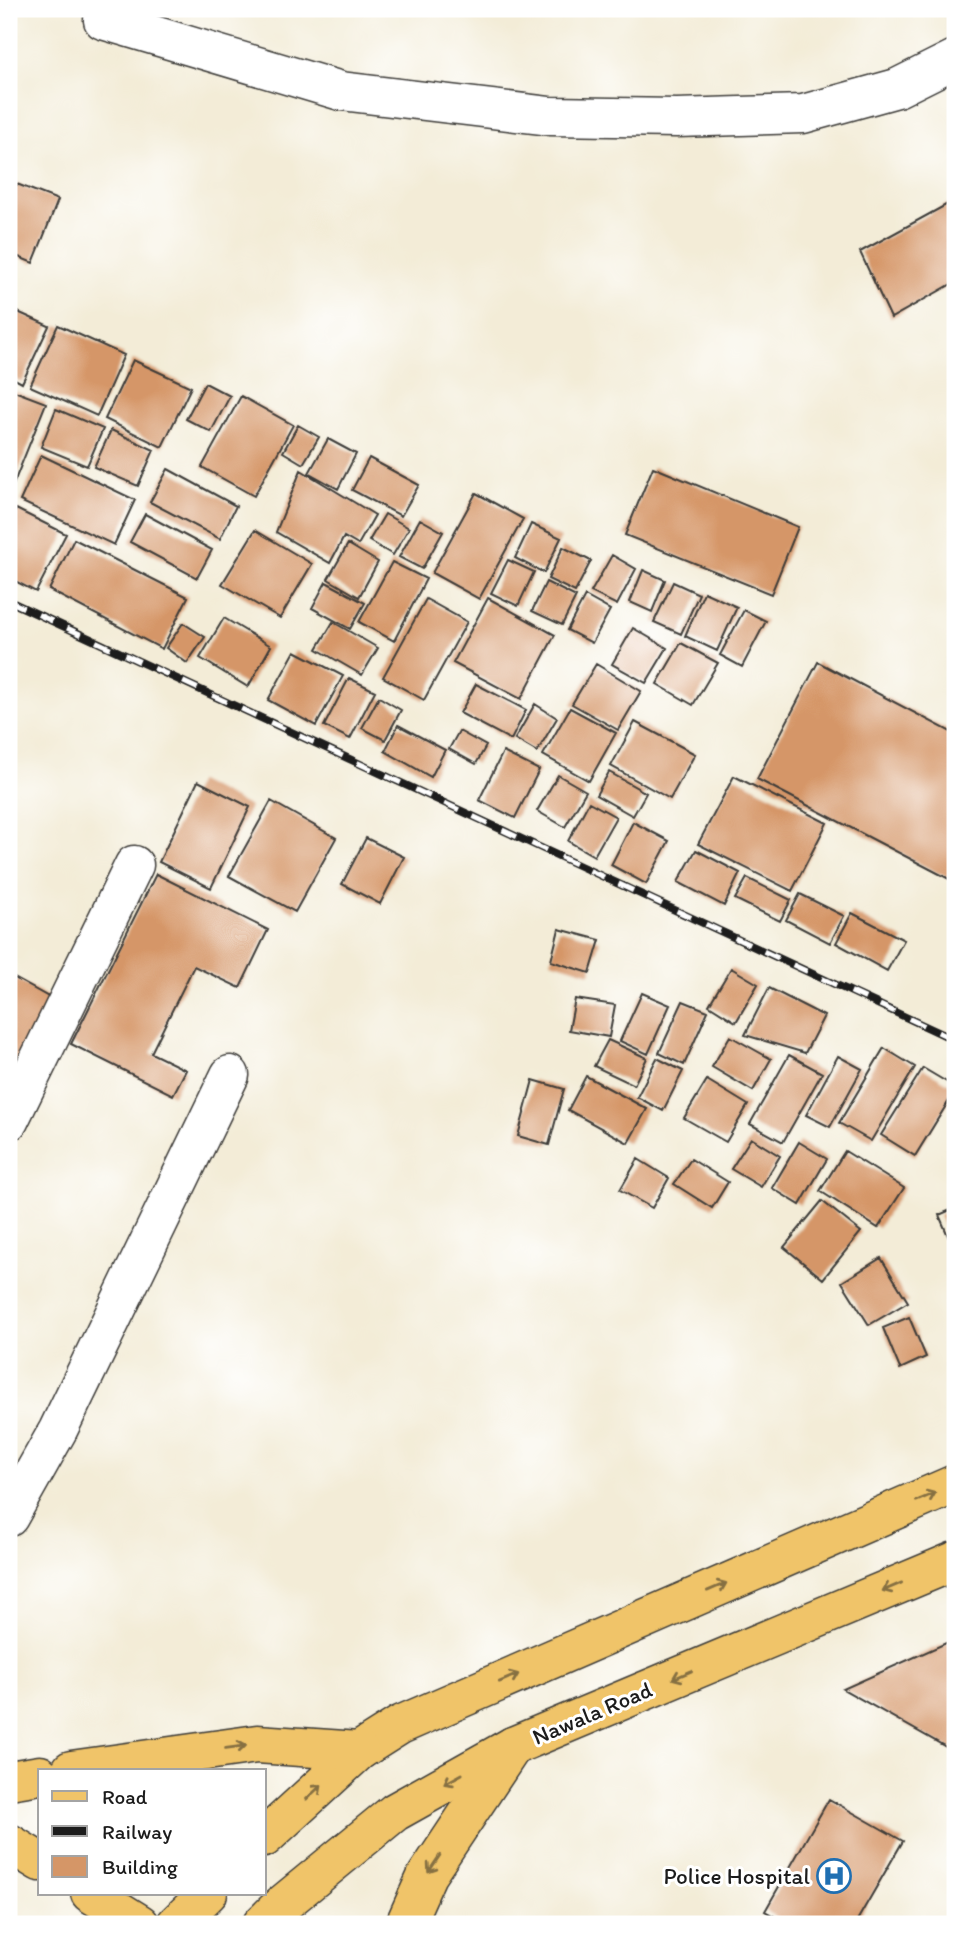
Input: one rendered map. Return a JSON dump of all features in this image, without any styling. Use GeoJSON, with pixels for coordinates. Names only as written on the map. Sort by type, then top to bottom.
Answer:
{"type":"FeatureCollection","features":[{"type":"Feature","properties":{"kind":"main road"},"geometry":{"type":"LineString","coordinates":[[266,1836],[359,1751],[400,1725],[955,1484]]}},
{"type":"Feature","properties":{"kind":"main road","name":"Nawala Road"},"geometry":{"type":"LineString","coordinates":[[262,1924],[395,1812],[513,1746],[955,1561]]}},
{"type":"Feature","properties":{"kind":"main road"},"geometry":{"type":"LineString","coordinates":[[78,1769],[257,1744],[359,1751]]}},
{"type":"Feature","properties":{"kind":"main road"},"geometry":{"type":"LineString","coordinates":[[405,1924],[427,1874],[513,1746]]}},
{"type":"Feature","properties":{"kind":"main road"},"geometry":{"type":"LineString","coordinates":[[9,1780],[38,1775]]}},
{"type":"Feature","properties":{"kind":"main road"},"geometry":{"type":"LineString","coordinates":[[9,1843],[38,1861]]}},
{"type":"Feature","properties":{"kind":"main road"},"geometry":{"type":"LineString","coordinates":[[93,1895],[140,1924]]}},
{"type":"Feature","properties":{"kind":"main road"},"geometry":{"type":"LineString","coordinates":[[176,1924],[206,1895]]}},
{"type":"Feature","properties":{"kind":"street"},"geometry":{"type":"LineString","coordinates":[[103,20],[341,91],[550,116],[677,118],[803,114],[897,88],[955,59]]}},
{"type":"Feature","properties":{"kind":"street"},"geometry":{"type":"LineString","coordinates":[[9,1121],[134,865]]}},
{"type":"Feature","properties":{"kind":"street"},"geometry":{"type":"LineString","coordinates":[[9,1517],[58,1430],[230,1075]]}},
{"type":"Feature","properties":{"kind":"building"},"geometry":{"type":"Polygon","coordinates":[[[9,181],[58,200],[33,263],[9,253],[9,181]]]}},
{"type":"Feature","properties":{"kind":"building"},"geometry":{"type":"Polygon","coordinates":[[[955,200],[955,282],[891,318],[860,252],[955,200]]]}},
{"type":"Feature","properties":{"kind":"building"},"geometry":{"type":"Polygon","coordinates":[[[9,308],[49,326],[22,383],[9,376],[9,308]]]}},
{"type":"Feature","properties":{"kind":"building"},"geometry":{"type":"Polygon","coordinates":[[[58,325],[124,355],[97,416],[30,386],[58,325]]]}},
{"type":"Feature","properties":{"kind":"building"},"geometry":{"type":"Polygon","coordinates":[[[133,360],[191,387],[162,447],[105,419],[133,360]]]}},
{"type":"Feature","properties":{"kind":"building"},"geometry":{"type":"Polygon","coordinates":[[[205,383],[230,396],[211,432],[186,419],[205,383]]]}},
{"type":"Feature","properties":{"kind":"building"},"geometry":{"type":"Polygon","coordinates":[[[9,389],[46,403],[11,490],[9,489],[9,389]]]}},
{"type":"Feature","properties":{"kind":"building"},"geometry":{"type":"Polygon","coordinates":[[[241,396],[293,425],[254,496],[202,467],[241,396]]]}},
{"type":"Feature","properties":{"kind":"building"},"geometry":{"type":"Polygon","coordinates":[[[56,409],[103,429],[87,466],[41,447],[56,409]]]}},
{"type":"Feature","properties":{"kind":"building"},"geometry":{"type":"Polygon","coordinates":[[[298,425],[319,437],[303,464],[283,452],[298,425]]]}},
{"type":"Feature","properties":{"kind":"building"},"geometry":{"type":"Polygon","coordinates":[[[111,430],[154,450],[138,486],[94,467],[111,430]]]}},
{"type":"Feature","properties":{"kind":"building"},"geometry":{"type":"Polygon","coordinates":[[[328,439],[356,454],[338,489],[309,473],[328,439]]]}},
{"type":"Feature","properties":{"kind":"building"},"geometry":{"type":"Polygon","coordinates":[[[41,455],[135,500],[114,545],[20,501],[41,455]]]}},
{"type":"Feature","properties":{"kind":"building"},"geometry":{"type":"Polygon","coordinates":[[[369,458],[419,485],[401,516],[352,490],[369,458]]]}},
{"type":"Feature","properties":{"kind":"building"},"geometry":{"type":"Polygon","coordinates":[[[653,467],[798,527],[771,594],[625,535],[653,467]]]}},
{"type":"Feature","properties":{"kind":"building"},"geometry":{"type":"Polygon","coordinates":[[[168,469],[236,506],[220,539],[150,502],[168,469]]]}},
{"type":"Feature","properties":{"kind":"building"},"geometry":{"type":"Polygon","coordinates":[[[301,470],[375,515],[358,545],[344,537],[330,563],[276,532],[301,470]]]}},
{"type":"Feature","properties":{"kind":"building"},"geometry":{"type":"Polygon","coordinates":[[[476,493],[523,519],[479,599],[432,573],[476,493]]]}},
{"type":"Feature","properties":{"kind":"building"},"geometry":{"type":"Polygon","coordinates":[[[16,509],[66,534],[36,592],[9,578],[9,523],[16,509]]]}},
{"type":"Feature","properties":{"kind":"building"},"geometry":{"type":"Polygon","coordinates":[[[145,514],[212,550],[197,578],[130,542],[145,514]]]}},
{"type":"Feature","properties":{"kind":"building"},"geometry":{"type":"Polygon","coordinates":[[[385,514],[409,528],[393,555],[369,541],[385,514]]]}},
{"type":"Feature","properties":{"kind":"building"},"geometry":{"type":"Polygon","coordinates":[[[420,519],[443,532],[422,569],[399,557],[420,519]]]}},
{"type":"Feature","properties":{"kind":"building"},"geometry":{"type":"Polygon","coordinates":[[[531,524],[561,538],[544,573],[515,558],[531,524]]]}},
{"type":"Feature","properties":{"kind":"building"},"geometry":{"type":"Polygon","coordinates":[[[255,530],[312,564],[280,618],[222,584],[255,530]]]}},
{"type":"Feature","properties":{"kind":"building"},"geometry":{"type":"Polygon","coordinates":[[[74,539],[188,597],[162,649],[49,590],[74,539]]]}},
{"type":"Feature","properties":{"kind":"building"},"geometry":{"type":"Polygon","coordinates":[[[348,544],[378,562],[359,597],[328,579],[348,544]]]}},
{"type":"Feature","properties":{"kind":"building"},"geometry":{"type":"Polygon","coordinates":[[[563,547],[591,561],[575,592],[548,579],[563,547]]]}},
{"type":"Feature","properties":{"kind":"building"},"geometry":{"type":"Polygon","coordinates":[[[612,555],[636,569],[617,605],[591,592],[612,555]]]}},
{"type":"Feature","properties":{"kind":"building"},"geometry":{"type":"Polygon","coordinates":[[[508,560],[534,572],[518,606],[491,593],[508,560]]]}},
{"type":"Feature","properties":{"kind":"building"},"geometry":{"type":"Polygon","coordinates":[[[392,562],[426,579],[394,641],[359,622],[392,562]]]}},
{"type":"Feature","properties":{"kind":"building"},"geometry":{"type":"Polygon","coordinates":[[[643,570],[665,580],[652,612],[630,602],[643,570]]]}},
{"type":"Feature","properties":{"kind":"building"},"geometry":{"type":"Polygon","coordinates":[[[326,582],[365,603],[350,629],[312,608],[326,582]]]}},
{"type":"Feature","properties":{"kind":"building"},"geometry":{"type":"Polygon","coordinates":[[[546,582],[576,597],[562,625],[532,611],[546,582]]]}},
{"type":"Feature","properties":{"kind":"building"},"geometry":{"type":"Polygon","coordinates":[[[673,582],[699,594],[681,634],[654,622],[673,582]]]}},
{"type":"Feature","properties":{"kind":"building"},"geometry":{"type":"Polygon","coordinates":[[[704,592],[737,607],[717,651],[685,636],[704,592]]]}},
{"type":"Feature","properties":{"kind":"building"},"geometry":{"type":"Polygon","coordinates":[[[585,596],[610,610],[592,643],[567,630],[585,596]]]}},
{"type":"Feature","properties":{"kind":"building"},"geometry":{"type":"Polygon","coordinates":[[[488,598],[555,635],[521,699],[453,663],[488,598]]]}},
{"type":"Feature","properties":{"kind":"building"},"geometry":{"type":"Polygon","coordinates":[[[426,599],[467,622],[424,700],[383,677],[426,599]]]}},
{"type":"Feature","properties":{"kind":"building"},"geometry":{"type":"Polygon","coordinates":[[[744,610],[766,621],[742,667],[720,655],[744,610]]]}},
{"type":"Feature","properties":{"kind":"building"},"geometry":{"type":"Polygon","coordinates":[[[224,618],[271,646],[248,687],[200,658],[224,618]]]}},
{"type":"Feature","properties":{"kind":"building"},"geometry":{"type":"Polygon","coordinates":[[[333,622],[378,648],[362,675],[317,649],[333,622]]]}},
{"type":"Feature","properties":{"kind":"building"},"geometry":{"type":"Polygon","coordinates":[[[183,623],[205,637],[187,663],[166,648],[183,623]]]}},
{"type":"Feature","properties":{"kind":"building"},"geometry":{"type":"Polygon","coordinates":[[[633,628],[667,648],[646,683],[612,664],[633,628]]]}},
{"type":"Feature","properties":{"kind":"building"},"geometry":{"type":"Polygon","coordinates":[[[681,643],[718,663],[693,705],[657,684],[681,643]]]}},
{"type":"Feature","properties":{"kind":"building"},"geometry":{"type":"Polygon","coordinates":[[[295,651],[343,676],[316,726],[268,700],[295,651]]]}},
{"type":"Feature","properties":{"kind":"building"},"geometry":{"type":"Polygon","coordinates":[[[818,662],[955,734],[955,882],[757,779],[818,662]]]}},
{"type":"Feature","properties":{"kind":"building"},"geometry":{"type":"Polygon","coordinates":[[[596,664],[641,691],[618,730],[572,704],[596,664]]]}},
{"type":"Feature","properties":{"kind":"building"},"geometry":{"type":"Polygon","coordinates":[[[349,678],[375,691],[350,739],[324,726],[349,678]]]}},
{"type":"Feature","properties":{"kind":"building"},"geometry":{"type":"Polygon","coordinates":[[[476,684],[526,710],[511,740],[460,713],[476,684]]]}},
{"type":"Feature","properties":{"kind":"building"},"geometry":{"type":"Polygon","coordinates":[[[379,697],[401,710],[385,740],[362,728],[379,697]]]}},
{"type":"Feature","properties":{"kind":"building"},"geometry":{"type":"Polygon","coordinates":[[[535,704],[557,718],[537,752],[515,739],[535,704]]]}},
{"type":"Feature","properties":{"kind":"building"},"geometry":{"type":"Polygon","coordinates":[[[570,708],[616,733],[589,781],[543,755],[570,708]]]}},
{"type":"Feature","properties":{"kind":"building"},"geometry":{"type":"Polygon","coordinates":[[[635,722],[695,754],[670,799],[611,766],[635,722]]]}},
{"type":"Feature","properties":{"kind":"building"},"geometry":{"type":"Polygon","coordinates":[[[398,725],[445,750],[431,777],[385,751],[398,725]]]}},
{"type":"Feature","properties":{"kind":"building"},"geometry":{"type":"Polygon","coordinates":[[[459,731],[486,746],[476,764],[449,749],[459,731]]]}},
{"type":"Feature","properties":{"kind":"building"},"geometry":{"type":"Polygon","coordinates":[[[503,752],[539,770],[515,818],[479,800],[503,752]]]}},
{"type":"Feature","properties":{"kind":"building"},"geometry":{"type":"Polygon","coordinates":[[[609,772],[646,793],[633,816],[596,795],[609,772]]]}},
{"type":"Feature","properties":{"kind":"building"},"geometry":{"type":"Polygon","coordinates":[[[558,775],[586,791],[565,827],[537,811],[558,775]]]}},
{"type":"Feature","properties":{"kind":"building"},"geometry":{"type":"Polygon","coordinates":[[[734,776],[827,823],[792,891],[698,844],[734,776]]]}},
{"type":"Feature","properties":{"kind":"building"},"geometry":{"type":"Polygon","coordinates":[[[198,781],[250,807],[211,888],[159,862],[198,781]]]}},
{"type":"Feature","properties":{"kind":"building"},"geometry":{"type":"Polygon","coordinates":[[[271,801],[336,838],[295,912],[229,876],[271,801]]]}},
{"type":"Feature","properties":{"kind":"building"},"geometry":{"type":"Polygon","coordinates":[[[589,802],[616,817],[594,856],[568,841],[589,802]]]}},
{"type":"Feature","properties":{"kind":"building"},"geometry":{"type":"Polygon","coordinates":[[[633,822],[669,841],[646,884],[611,865],[633,822]]]}},
{"type":"Feature","properties":{"kind":"building"},"geometry":{"type":"Polygon","coordinates":[[[366,838],[404,857],[380,904],[342,884],[366,838]]]}},
{"type":"Feature","properties":{"kind":"building"},"geometry":{"type":"Polygon","coordinates":[[[696,850],[740,873],[724,906],[678,882],[696,850]]]}},
{"type":"Feature","properties":{"kind":"building"},"geometry":{"type":"Polygon","coordinates":[[[156,874],[268,930],[240,988],[194,966],[151,1053],[186,1070],[173,1095],[71,1044],[156,874]]]}},
{"type":"Feature","properties":{"kind":"building"},"geometry":{"type":"Polygon","coordinates":[[[747,878],[791,900],[780,921],[735,899],[747,878]]]}},
{"type":"Feature","properties":{"kind":"building"},"geometry":{"type":"Polygon","coordinates":[[[800,894],[844,916],[830,943],[786,920],[800,894]]]}},
{"type":"Feature","properties":{"kind":"building"},"geometry":{"type":"Polygon","coordinates":[[[852,913],[904,940],[887,971],[836,943],[852,913]]]}},
{"type":"Feature","properties":{"kind":"building"},"geometry":{"type":"Polygon","coordinates":[[[559,929],[600,940],[590,973],[551,961],[559,929]]]}},
{"type":"Feature","properties":{"kind":"building"},"geometry":{"type":"Polygon","coordinates":[[[731,968],[758,984],[736,1022],[709,1005],[731,968]]]}},
{"type":"Feature","properties":{"kind":"building"},"geometry":{"type":"Polygon","coordinates":[[[9,975],[59,1003],[9,1092],[9,975]]]}},
{"type":"Feature","properties":{"kind":"building"},"geometry":{"type":"Polygon","coordinates":[[[769,988],[824,1016],[805,1053],[745,1035],[769,988]]]}},
{"type":"Feature","properties":{"kind":"building"},"geometry":{"type":"Polygon","coordinates":[[[642,993],[670,1005],[648,1054],[620,1041],[642,993]]]}},
{"type":"Feature","properties":{"kind":"building"},"geometry":{"type":"Polygon","coordinates":[[[575,999],[615,1005],[609,1037],[569,1030],[575,999]]]}},
{"type":"Feature","properties":{"kind":"building"},"geometry":{"type":"Polygon","coordinates":[[[683,1001],[708,1011],[684,1065],[659,1053],[683,1001]]]}},
{"type":"Feature","properties":{"kind":"building"},"geometry":{"type":"Polygon","coordinates":[[[730,1036],[771,1059],[753,1091],[712,1067],[730,1036]]]}},
{"type":"Feature","properties":{"kind":"building"},"geometry":{"type":"Polygon","coordinates":[[[608,1040],[647,1058],[634,1085],[594,1066],[608,1040]]]}},
{"type":"Feature","properties":{"kind":"building"},"geometry":{"type":"Polygon","coordinates":[[[884,1048],[915,1067],[871,1141],[839,1123],[884,1048]]]}},
{"type":"Feature","properties":{"kind":"building"},"geometry":{"type":"Polygon","coordinates":[[[789,1055],[822,1073],[783,1142],[750,1124],[789,1055]]]}},
{"type":"Feature","properties":{"kind":"building"},"geometry":{"type":"Polygon","coordinates":[[[838,1056],[862,1069],[830,1127],[806,1115],[838,1056]]]}},
{"type":"Feature","properties":{"kind":"building"},"geometry":{"type":"Polygon","coordinates":[[[657,1058],[683,1071],[663,1111],[637,1097],[657,1058]]]}},
{"type":"Feature","properties":{"kind":"building"},"geometry":{"type":"Polygon","coordinates":[[[923,1068],[955,1087],[955,1091],[915,1156],[881,1135],[923,1068]]]}},
{"type":"Feature","properties":{"kind":"building"},"geometry":{"type":"Polygon","coordinates":[[[586,1076],[647,1109],[628,1143],[568,1110],[586,1076]]]}},
{"type":"Feature","properties":{"kind":"building"},"geometry":{"type":"Polygon","coordinates":[[[533,1080],[564,1089],[549,1145],[518,1136],[533,1080]]]}},
{"type":"Feature","properties":{"kind":"building"},"geometry":{"type":"Polygon","coordinates":[[[707,1080],[748,1105],[726,1142],[684,1118],[707,1080]]]}},
{"type":"Feature","properties":{"kind":"building"},"geometry":{"type":"Polygon","coordinates":[[[751,1138],[780,1156],[761,1187],[731,1169],[751,1138]]]}},
{"type":"Feature","properties":{"kind":"building"},"geometry":{"type":"Polygon","coordinates":[[[799,1142],[827,1159],[800,1205],[772,1188],[799,1142]]]}},
{"type":"Feature","properties":{"kind":"building"},"geometry":{"type":"Polygon","coordinates":[[[845,1151],[904,1188],[878,1228],[820,1191],[845,1151]]]}},
{"type":"Feature","properties":{"kind":"building"},"geometry":{"type":"Polygon","coordinates":[[[638,1159],[669,1178],[652,1208],[620,1190],[638,1159]]]}},
{"type":"Feature","properties":{"kind":"building"},"geometry":{"type":"Polygon","coordinates":[[[691,1159],[728,1182],[712,1208],[674,1184],[691,1159]]]}},
{"type":"Feature","properties":{"kind":"building"},"geometry":{"type":"Polygon","coordinates":[[[822,1201],[861,1232],[823,1279],[784,1247],[822,1201]]]}},
{"type":"Feature","properties":{"kind":"building"},"geometry":{"type":"Polygon","coordinates":[[[955,1208],[955,1252],[939,1215],[955,1208]]]}},
{"type":"Feature","properties":{"kind":"building"},"geometry":{"type":"Polygon","coordinates":[[[881,1258],[908,1302],[869,1325],[842,1282],[881,1258]]]}},
{"type":"Feature","properties":{"kind":"building"},"geometry":{"type":"Polygon","coordinates":[[[909,1317],[926,1357],[900,1369],[883,1328],[909,1317]]]}},
{"type":"Feature","properties":{"kind":"building"},"geometry":{"type":"Polygon","coordinates":[[[955,1639],[955,1752],[843,1689],[955,1639]]]}},
{"type":"Feature","properties":{"kind":"building","name":"Police Hospital"},"geometry":{"type":"Polygon","coordinates":[[[829,1799],[903,1841],[855,1924],[788,1924],[765,1911],[829,1799]]]}},
{"type":"Feature","properties":{"kind":"railway"},"geometry":{"type":"LineString","coordinates":[[9,601],[955,1040]]}},
{"type":"Feature","properties":{"kind":"place","name":"Police Hospital"},"geometry":{"type":"Point","coordinates":[834,1876]}}]}
